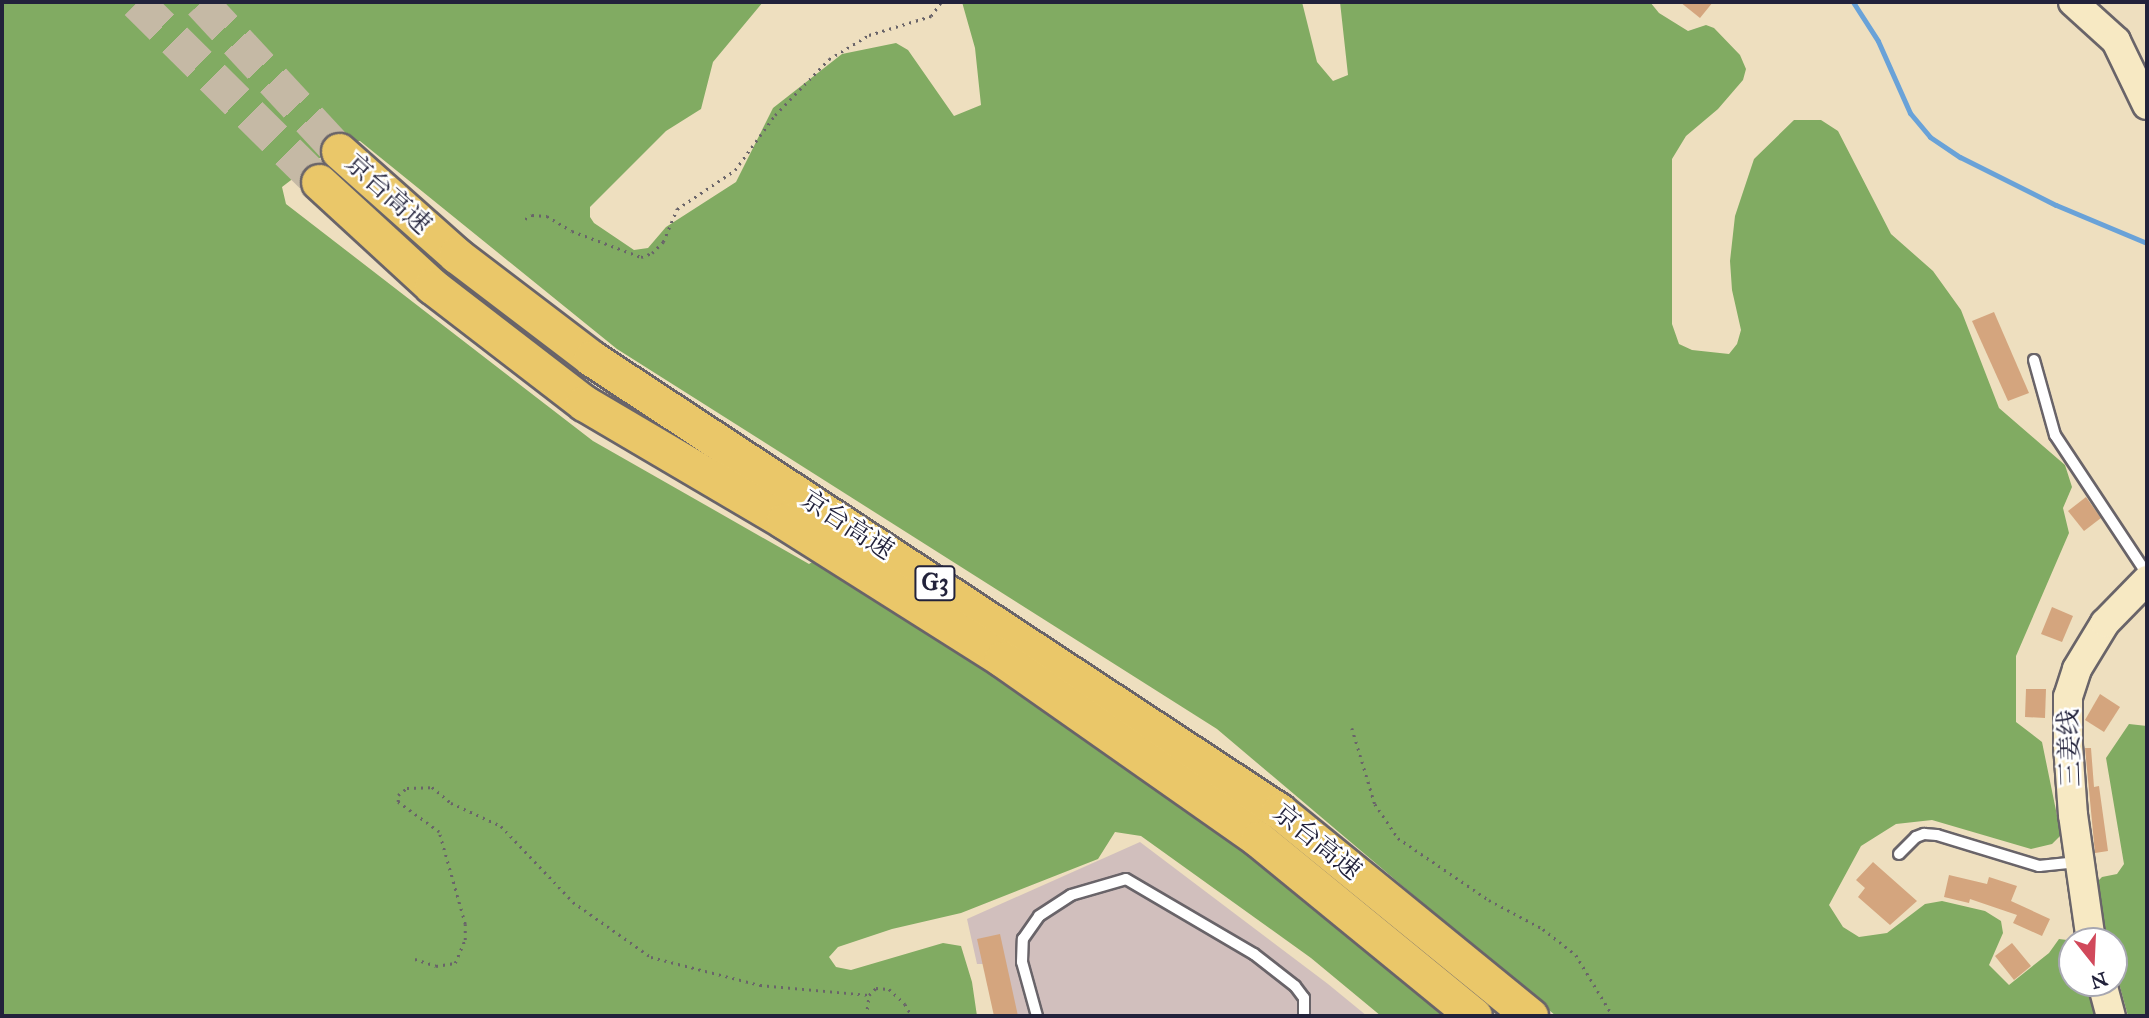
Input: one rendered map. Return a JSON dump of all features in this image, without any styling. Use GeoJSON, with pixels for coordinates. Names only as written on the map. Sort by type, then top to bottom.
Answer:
{"type":"FeatureCollection","features":[{"type":"Feature","properties":{"kind":"highway","name":"京台高速"},"geometry":{"type":"LineString","coordinates":[[339,151],[456,255],[592,358],[1279,811],[1530,1016]]}},
{"type":"Feature","properties":{"kind":"highway","name":"京台高速"},"geometry":{"type":"LineString","coordinates":[[319,183],[432,286],[584,403],[784,521],[1013,667],[1258,839],[1474,1016]]}},
{"type":"Feature","properties":{"kind":"main road"},"geometry":{"type":"LineString","coordinates":[[2073,2],[2116,41],[2147,105]]}},
{"type":"Feature","properties":{"kind":"main road","name":"三姜线"},"geometry":{"type":"LineString","coordinates":[[2089,927],[2078,862],[2067,746],[2068,697],[2077,669],[2105,623],[2147,580]]}},
{"type":"Feature","properties":{"kind":"main road"},"geometry":{"type":"LineString","coordinates":[[2106,997],[2111,1016]]}},
{"type":"Feature","properties":{"kind":"lane"},"geometry":{"type":"LineString","coordinates":[[2034,360],[2055,435],[2147,574]]}},
{"type":"Feature","properties":{"kind":"lane"},"geometry":{"type":"LineString","coordinates":[[1899,854],[1916,837],[1924,834],[1937,835],[2039,866],[2078,862]]}},
{"type":"Feature","properties":{"kind":"lane"},"geometry":{"type":"LineString","coordinates":[[1037,1016],[1022,962],[1023,939],[1039,916],[1071,895],[1126,878],[1141,884],[1274,970],[1304,998],[1304,1016]]}},
{"type":"Feature","properties":{"kind":"path"},"geometry":{"type":"LineString","coordinates":[[525,219],[532,215],[547,216],[572,231],[641,257],[652,253],[663,242],[677,208],[735,170],[775,116],[829,59],[869,35],[931,16],[941,2]]}},
{"type":"Feature","properties":{"kind":"path"},"geometry":{"type":"LineString","coordinates":[[1352,728],[1375,804],[1398,838],[1489,900],[1543,929],[1576,955],[1613,1016]]}},
{"type":"Feature","properties":{"kind":"path"},"geometry":{"type":"LineString","coordinates":[[415,959],[436,966],[455,963],[465,940],[463,912],[439,832],[398,802],[398,795],[407,788],[432,788],[450,803],[502,826],[573,902],[651,957],[761,985],[869,995]]}},
{"type":"Feature","properties":{"kind":"path"},"geometry":{"type":"LineString","coordinates":[[866,1016],[869,995],[876,988],[889,989],[905,1004],[912,1016]]}},
{"type":"Feature","properties":{"kind":"shaded area"},"geometry":{"type":"Polygon","coordinates":[[[1140,842],[1367,1016],[1006,1016],[992,964],[977,964],[967,919],[1140,842]]]}},
{"type":"Feature","properties":{"kind":"green space"},"geometry":{"type":"Polygon","coordinates":[[[2,2],[763,2],[713,62],[701,109],[666,131],[590,207],[590,217],[594,223],[634,250],[648,248],[666,227],[736,182],[773,108],[842,54],[896,43],[908,50],[954,116],[981,105],[975,48],[962,2],[1302,2],[1317,62],[1333,81],[1348,75],[1340,2],[1650,2],[1659,13],[1688,31],[1706,25],[1714,28],[1740,55],[1746,69],[1743,80],[1718,109],[1686,136],[1672,159],[1672,324],[1679,344],[1692,350],[1729,354],[1737,344],[1741,330],[1732,290],[1730,261],[1735,216],[1754,159],[1794,120],[1821,120],[1838,131],[1891,234],[1933,271],[1961,310],[1999,408],[2065,465],[2072,487],[2063,508],[2069,533],[2016,656],[2016,722],[2042,742],[2061,835],[2052,844],[2031,849],[1932,820],[1896,824],[1861,846],[1829,905],[1843,927],[1859,937],[1887,933],[1925,904],[1942,901],[1985,911],[2001,921],[2003,933],[1989,965],[2009,985],[2049,953],[2058,940],[2058,997],[2098,997],[2103,1016],[1556,1016],[1217,729],[617,349],[360,141],[342,141],[282,187],[286,204],[593,441],[809,564],[824,555],[1185,804],[1457,1016],[1381,1016],[1311,958],[1141,836],[1115,832],[1098,859],[961,913],[892,929],[838,947],[829,957],[836,967],[851,970],[943,943],[961,946],[972,982],[977,1016],[2,1016],[2,2]]]}},
{"type":"Feature","properties":{"kind":"green space"},"geometry":{"type":"Polygon","coordinates":[[[2129,724],[2147,726],[2147,1016],[2128,1016],[2123,997],[2128,997],[2128,927],[2105,927],[2095,884],[2102,877],[2117,874],[2124,864],[2106,758],[2129,724]]]}},
{"type":"Feature","properties":{"kind":"building"},"geometry":{"type":"Polygon","coordinates":[[[1680,2],[1713,2],[1700,18],[1680,2]]]}},
{"type":"Feature","properties":{"kind":"building"},"geometry":{"type":"Polygon","coordinates":[[[1994,312],[2029,393],[2008,401],[1972,321],[1994,312]]]}},
{"type":"Feature","properties":{"kind":"building"},"geometry":{"type":"Polygon","coordinates":[[[2086,497],[2101,518],[2084,531],[2068,511],[2086,497]]]}},
{"type":"Feature","properties":{"kind":"building"},"geometry":{"type":"Polygon","coordinates":[[[2052,607],[2073,616],[2062,642],[2041,634],[2052,607]]]}},
{"type":"Feature","properties":{"kind":"building"},"geometry":{"type":"Polygon","coordinates":[[[2026,689],[2046,689],[2045,718],[2025,717],[2026,689]]]}},
{"type":"Feature","properties":{"kind":"building"},"geometry":{"type":"Polygon","coordinates":[[[2100,694],[2120,707],[2104,732],[2085,720],[2100,694]]]}},
{"type":"Feature","properties":{"kind":"building"},"geometry":{"type":"Polygon","coordinates":[[[2085,748],[2091,748],[2094,787],[2099,786],[2108,851],[2095,853],[2085,748]]]}},
{"type":"Feature","properties":{"kind":"building"},"geometry":{"type":"Polygon","coordinates":[[[1873,862],[1917,901],[1890,925],[1858,897],[1865,888],[1856,880],[1873,862]]]}},
{"type":"Feature","properties":{"kind":"building"},"geometry":{"type":"Polygon","coordinates":[[[1949,875],[1987,884],[1989,877],[2017,886],[2011,901],[2050,919],[2042,936],[2013,923],[2017,915],[1970,899],[1969,903],[1944,897],[1949,875]]]}},
{"type":"Feature","properties":{"kind":"building"},"geometry":{"type":"Polygon","coordinates":[[[1000,934],[1018,1016],[994,1016],[977,939],[1000,934]]]}},
{"type":"Feature","properties":{"kind":"building"},"geometry":{"type":"Polygon","coordinates":[[[2012,943],[2031,966],[2014,980],[1995,956],[2012,943]]]}},
{"type":"Feature","properties":{"kind":"waterway"},"geometry":{"type":"LineString","coordinates":[[1853,2],[1878,41],[1910,113],[1930,137],[1960,157],[2056,205],[2147,243]]}},
{"type":"Feature","properties":{"kind":"tunnel"},"geometry":{"type":"LineString","coordinates":[[137,2],[319,182]]}},
{"type":"Feature","properties":{"kind":"tunnel"},"geometry":{"type":"LineString","coordinates":[[201,2],[339,151]]}}]}
